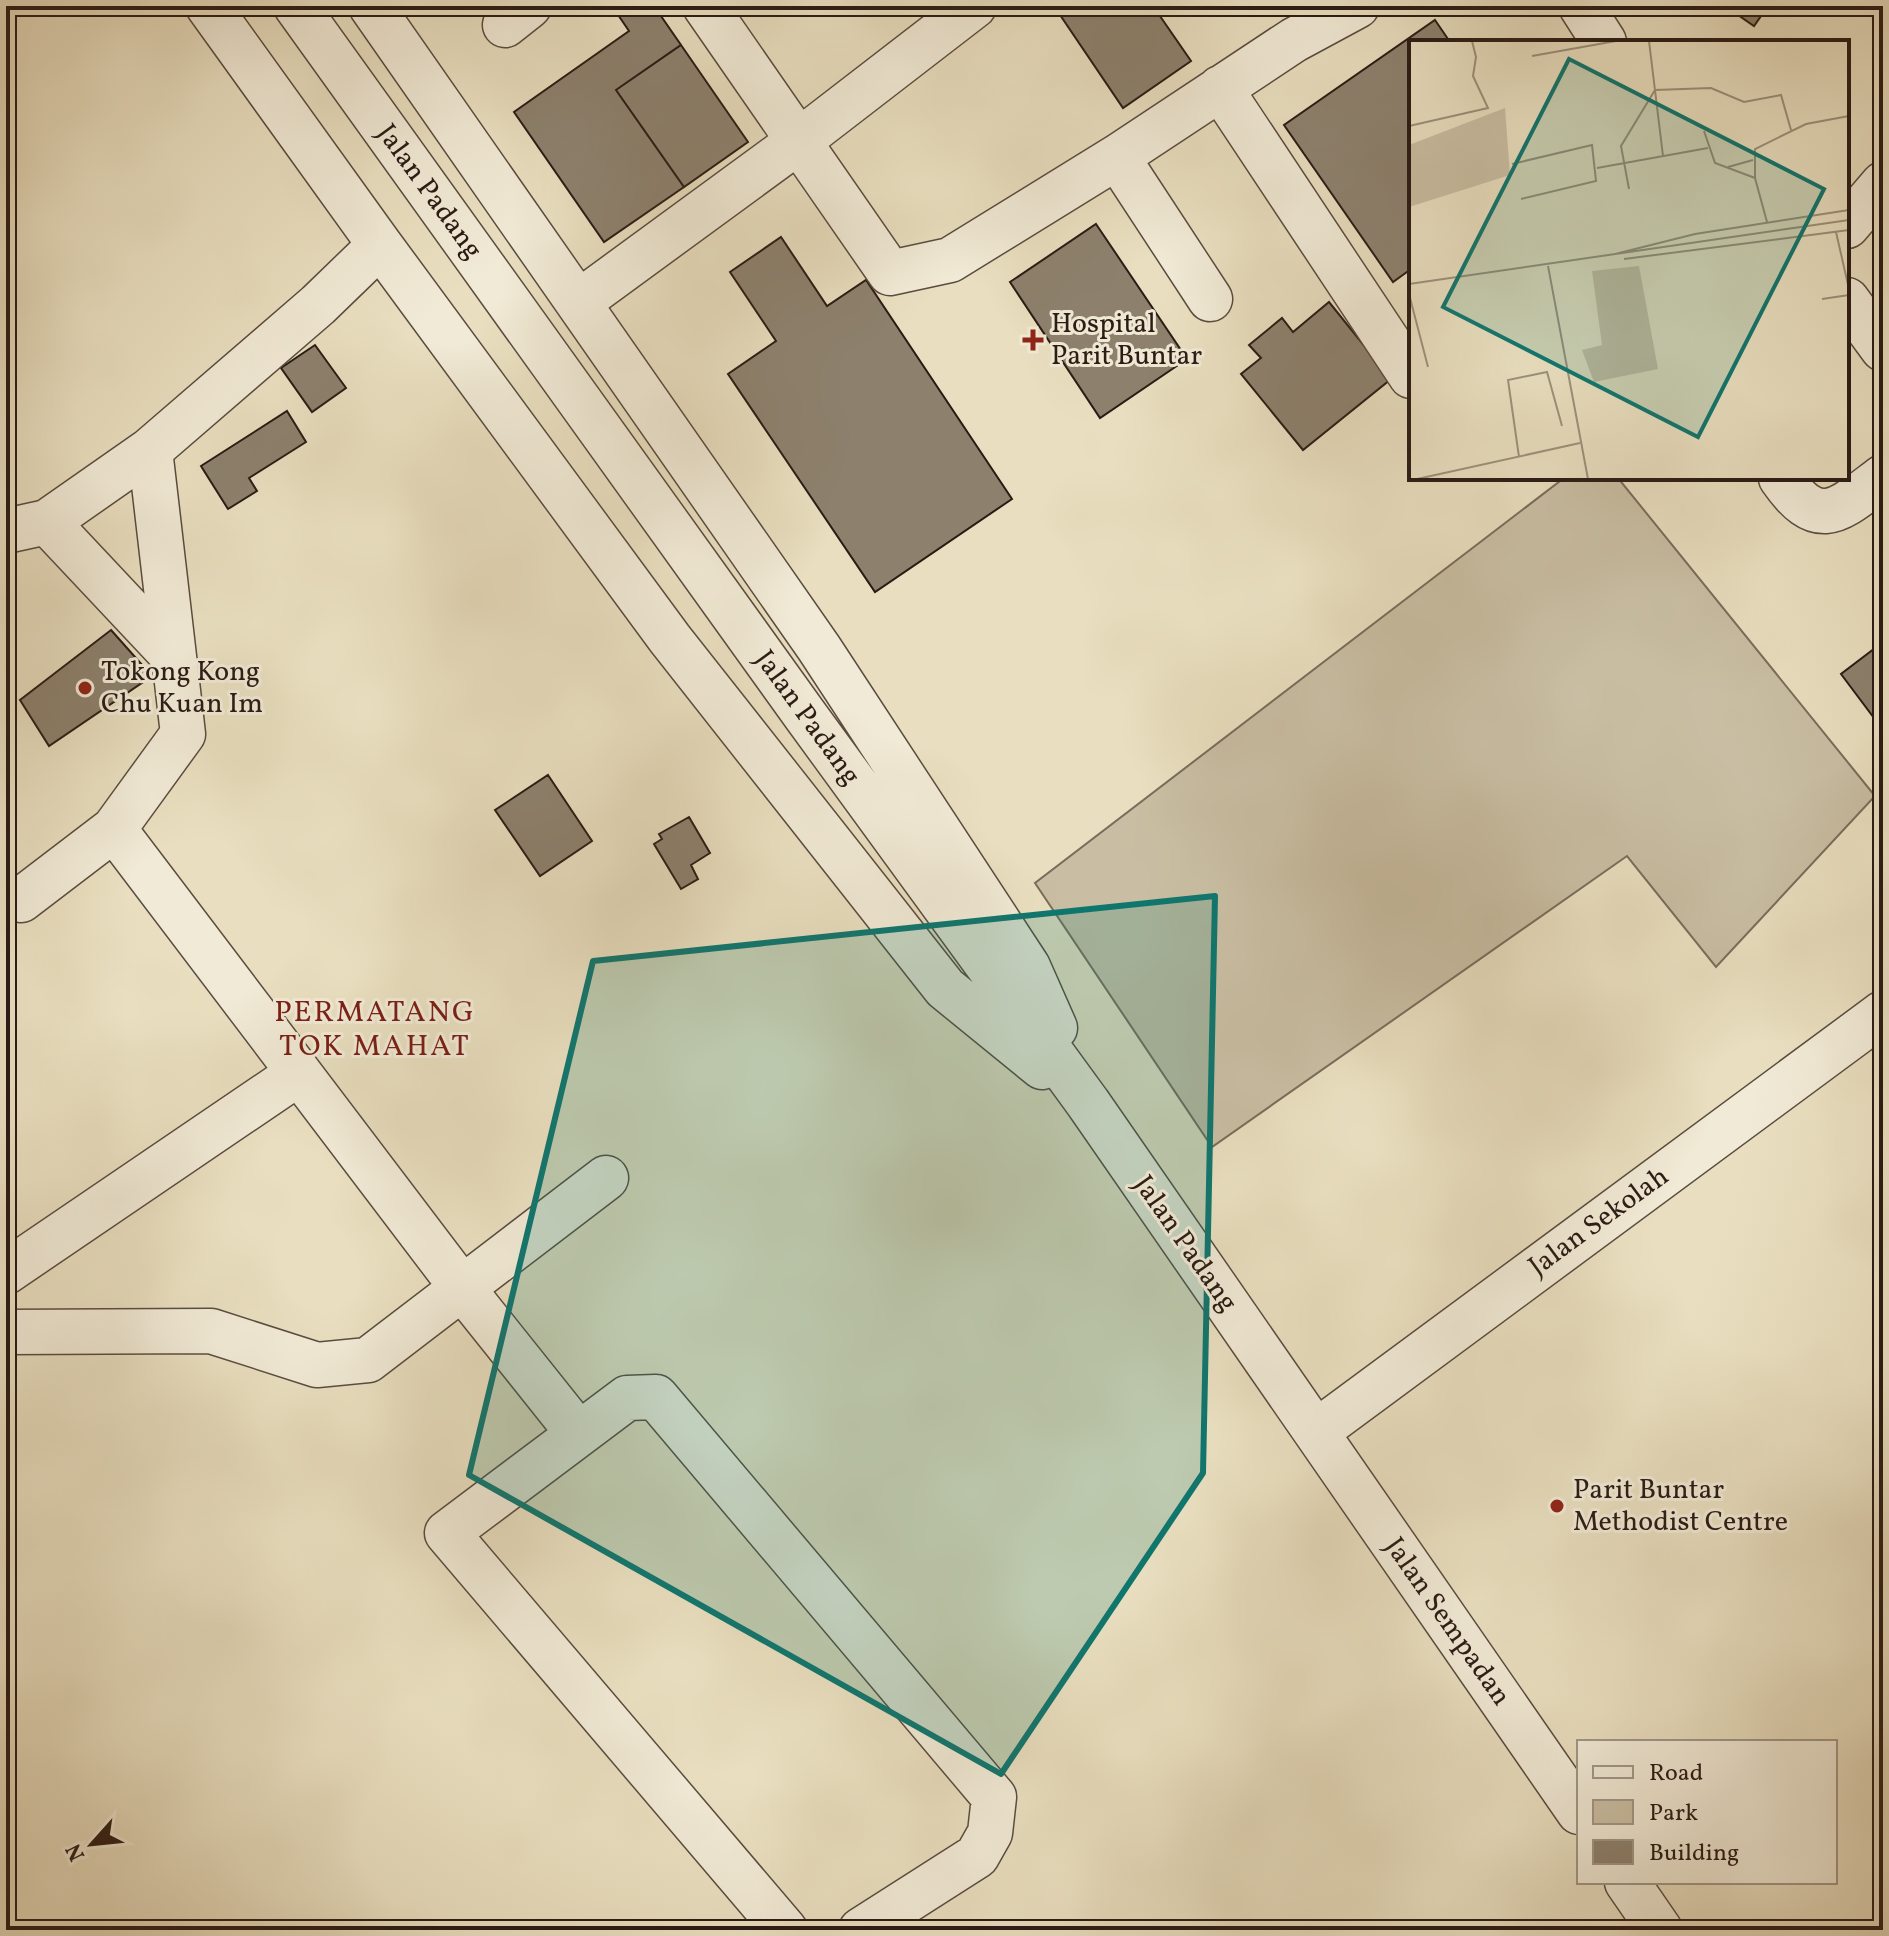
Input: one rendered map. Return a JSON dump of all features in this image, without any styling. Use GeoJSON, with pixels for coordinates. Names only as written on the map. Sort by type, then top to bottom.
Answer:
{"type":"FeatureCollection","features":[{"type":"Feature","properties":{"kind":"street"},"geometry":{"type":"LineString","coordinates":[[208,6],[670,639],[945,988],[1088,1103]]}},
{"type":"Feature","properties":{"kind":"street","name":"Jalan Padang"},"geometry":{"type":"LineString","coordinates":[[296,6],[1088,1103],[1316,1432]]}},
{"type":"Feature","properties":{"kind":"street"},"geometry":{"type":"LineString","coordinates":[[371,6],[819,648],[1028,967],[1088,1103]]}},
{"type":"Feature","properties":{"kind":"street"},"geometry":{"type":"LineString","coordinates":[[705,6],[890,273],[950,260],[1117,157],[1294,40],[1357,6]]}},
{"type":"Feature","properties":{"kind":"street"},"geometry":{"type":"LineString","coordinates":[[579,302],[799,141],[974,6]]}},
{"type":"Feature","properties":{"kind":"street"},"geometry":{"type":"LineString","coordinates":[[1581,6],[1603,40]]}},
{"type":"Feature","properties":{"kind":"street"},"geometry":{"type":"LineString","coordinates":[[1220,88],[1409,373]]}},
{"type":"Feature","properties":{"kind":"street"},"geometry":{"type":"LineString","coordinates":[[1117,157],[1210,299]]}},
{"type":"Feature","properties":{"kind":"street"},"geometry":{"type":"LineString","coordinates":[[1849,224],[1883,184]]}},
{"type":"Feature","properties":{"kind":"street"},"geometry":{"type":"LineString","coordinates":[[173,656],[26,527],[150,450],[318,305],[380,245]]}},
{"type":"Feature","properties":{"kind":"street"},"geometry":{"type":"LineString","coordinates":[[1849,303],[1883,349]]}},
{"type":"Feature","properties":{"kind":"street"},"geometry":{"type":"LineString","coordinates":[[21,900],[114,829],[183,734],[150,450]]}},
{"type":"Feature","properties":{"kind":"street"},"geometry":{"type":"LineString","coordinates":[[1782,480],[1796,499],[1812,511],[1822,511],[1855,498],[1883,477]]}},
{"type":"Feature","properties":{"kind":"street"},"geometry":{"type":"LineString","coordinates":[[114,829],[463,1289],[578,1433]]}},
{"type":"Feature","properties":{"kind":"street","name":"Jalan Sekolah"},"geometry":{"type":"LineString","coordinates":[[1316,1432],[1883,1013]]}},
{"type":"Feature","properties":{"kind":"street"},"geometry":{"type":"LineString","coordinates":[[6,1272],[299,1073]]}},
{"type":"Feature","properties":{"kind":"street"},"geometry":{"type":"LineString","coordinates":[[6,1332],[211,1331],[317,1365],[368,1360],[606,1178]]}},
{"type":"Feature","properties":{"kind":"street"},"geometry":{"type":"LineString","coordinates":[[785,1930],[447,1533],[627,1398],[656,1397],[994,1797],[990,1833],[977,1856],[861,1930]]}},
{"type":"Feature","properties":{"kind":"street","name":"Jalan Sempadan"},"geometry":{"type":"LineString","coordinates":[[1316,1432],[1577,1809]]}},
{"type":"Feature","properties":{"kind":"street"},"geometry":{"type":"LineString","coordinates":[[1628,1884],[1660,1930]]}},
{"type":"Feature","properties":{"kind":"highlighted area"},"geometry":{"type":"Polygon","coordinates":[[[1215,896],[1203,1473],[1001,1774],[469,1475],[593,961],[1215,896]]]}},
{"type":"Feature","properties":{"kind":"green space"},"geometry":{"type":"Polygon","coordinates":[[[1561,480],[1620,480],[1875,796],[1716,967],[1627,856],[1212,1147],[1035,883],[1561,480]]]}},
{"type":"Feature","properties":{"kind":"building"},"geometry":{"type":"Polygon","coordinates":[[[612,6],[654,6],[681,45],[616,90],[684,187],[604,242],[514,112],[629,31],[612,6]]]}},
{"type":"Feature","properties":{"kind":"building"},"geometry":{"type":"Polygon","coordinates":[[[1054,6],[1153,6],[1191,61],[1123,108],[1054,6]]]}},
{"type":"Feature","properties":{"kind":"building"},"geometry":{"type":"Polygon","coordinates":[[[1725,6],[1768,6],[1754,26],[1725,6]]]}},
{"type":"Feature","properties":{"kind":"building"},"geometry":{"type":"Polygon","coordinates":[[[1435,20],[1449,40],[1409,40],[1409,270],[1393,282],[1284,125],[1435,20]]]}},
{"type":"Feature","properties":{"kind":"building"},"geometry":{"type":"Polygon","coordinates":[[[681,45],[748,142],[684,187],[616,90],[681,45]]]}},
{"type":"Feature","properties":{"kind":"building"},"geometry":{"type":"Polygon","coordinates":[[[1096,224],[1187,359],[1100,418],[1010,282],[1096,224]]]}},
{"type":"Feature","properties":{"kind":"building"},"geometry":{"type":"Polygon","coordinates":[[[781,237],[827,306],[866,280],[1012,499],[875,592],[728,374],[776,341],[730,272],[781,237]]]}},
{"type":"Feature","properties":{"kind":"building"},"geometry":{"type":"Polygon","coordinates":[[[1329,302],[1391,379],[1303,450],[1241,374],[1261,358],[1249,345],[1282,318],[1293,332],[1329,302]]]}},
{"type":"Feature","properties":{"kind":"building"},"geometry":{"type":"Polygon","coordinates":[[[315,345],[346,388],[312,412],[281,368],[315,345]]]}},
{"type":"Feature","properties":{"kind":"building"},"geometry":{"type":"Polygon","coordinates":[[[287,411],[306,442],[249,478],[257,491],[228,509],[201,466],[287,411]]]}},
{"type":"Feature","properties":{"kind":"building","name":"Tokong Kong Chu Kuan Im"},"geometry":{"type":"Polygon","coordinates":[[[111,630],[152,676],[49,746],[20,700],[111,630]]]}},
{"type":"Feature","properties":{"kind":"building"},"geometry":{"type":"Polygon","coordinates":[[[1883,642],[1883,730],[1841,674],[1883,642]]]}},
{"type":"Feature","properties":{"kind":"building"},"geometry":{"type":"Polygon","coordinates":[[[548,775],[592,841],[540,876],[495,810],[548,775]]]}},
{"type":"Feature","properties":{"kind":"building"},"geometry":{"type":"Polygon","coordinates":[[[689,817],[710,853],[691,865],[698,879],[681,889],[654,844],[662,839],[659,834],[689,817]]]}},
{"type":"Feature","properties":{"kind":"place","name":"Hospital Parit Buntar"},"geometry":{"type":"Point","coordinates":[1033,340]}},
{"type":"Feature","properties":{"kind":"place","name":"Tokong Kong Chu Kuan Im"},"geometry":{"type":"Point","coordinates":[85,688]}},
{"type":"Feature","properties":{"kind":"place","name":"Parit Buntar Methodist Centre"},"geometry":{"type":"Point","coordinates":[1557,1506]}},
{"type":"Feature","properties":{"kind":"district","name":"PERMATANG TOK MAHAT"},"geometry":{"type":"Point","coordinates":[375,1030]}}]}
